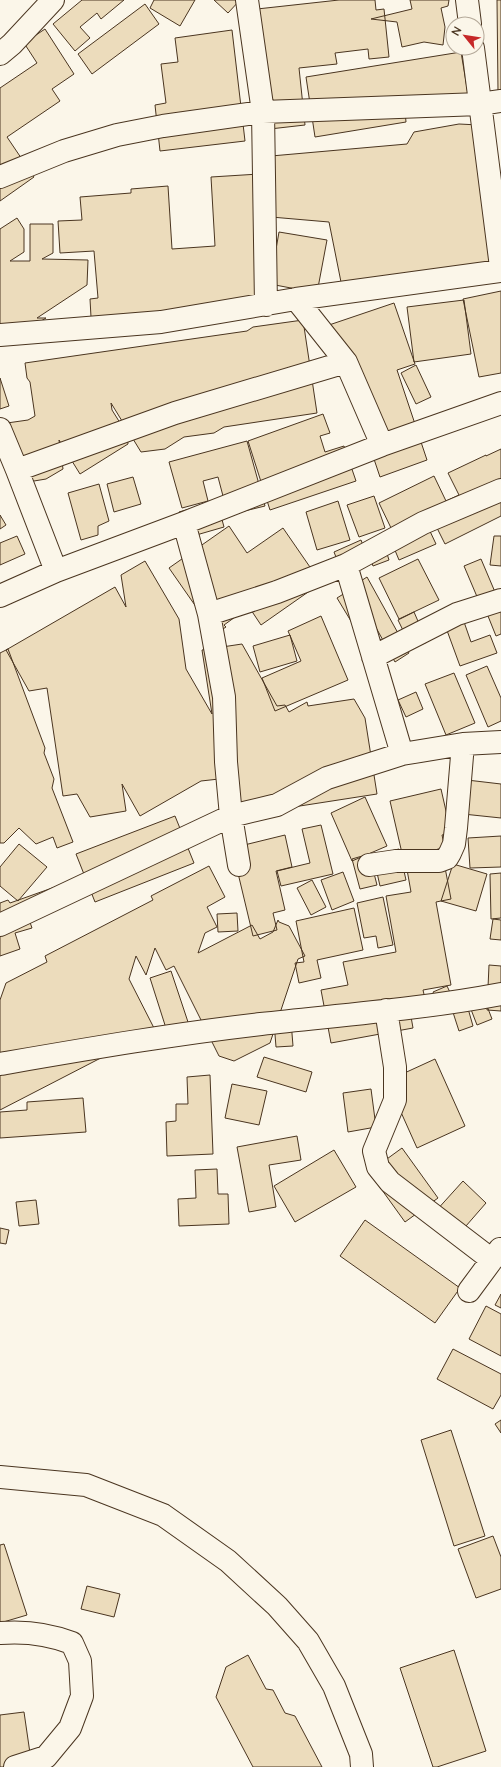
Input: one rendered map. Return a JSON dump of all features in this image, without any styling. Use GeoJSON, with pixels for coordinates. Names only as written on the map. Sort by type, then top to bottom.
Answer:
{"type":"FeatureCollection","features":[{"type":"Feature","properties":{"kind":"street"},"geometry":{"type":"LineString","coordinates":[[0,54],[12,44],[53,0]]}},
{"type":"Feature","properties":{"kind":"street"},"geometry":{"type":"LineString","coordinates":[[247,0],[263,112],[266,305]]}},
{"type":"Feature","properties":{"kind":"street"},"geometry":{"type":"LineString","coordinates":[[467,0],[469,16]]}},
{"type":"Feature","properties":{"kind":"street"},"geometry":{"type":"LineString","coordinates":[[475,56],[490,103],[501,267]]}},
{"type":"Feature","properties":{"kind":"street"},"geometry":{"type":"LineString","coordinates":[[0,177],[64,151],[117,135],[163,126],[263,112],[490,103]]}},
{"type":"Feature","properties":{"kind":"street"},"geometry":{"type":"LineString","coordinates":[[0,335],[161,322],[296,299],[501,271]]}},
{"type":"Feature","properties":{"kind":"street"},"geometry":{"type":"LineString","coordinates":[[296,299],[346,362],[382,445]]}},
{"type":"Feature","properties":{"kind":"street"},"geometry":{"type":"LineString","coordinates":[[17,470],[175,413],[346,362]]}},
{"type":"Feature","properties":{"kind":"street"},"geometry":{"type":"LineString","coordinates":[[0,596],[56,571],[184,523],[382,445],[501,403]]}},
{"type":"Feature","properties":{"kind":"street"},"geometry":{"type":"LineString","coordinates":[[0,429],[56,571]]}},
{"type":"Feature","properties":{"kind":"street"},"geometry":{"type":"LineString","coordinates":[[209,614],[277,592],[346,565],[423,523],[501,490]]}},
{"type":"Feature","properties":{"kind":"street"},"geometry":{"type":"LineString","coordinates":[[184,523],[209,614],[224,697],[226,762],[231,816],[239,865]]}},
{"type":"Feature","properties":{"kind":"street"},"geometry":{"type":"LineString","coordinates":[[346,565],[402,754]]}},
{"type":"Feature","properties":{"kind":"street"},"geometry":{"type":"LineString","coordinates":[[373,657],[457,614],[501,600]]}},
{"type":"Feature","properties":{"kind":"street"},"geometry":{"type":"LineString","coordinates":[[0,925],[231,816],[277,805],[327,778],[402,754],[463,744],[501,742]]}},
{"type":"Feature","properties":{"kind":"street"},"geometry":{"type":"LineString","coordinates":[[369,865],[396,861],[439,861],[447,858],[454,844],[463,744]]}},
{"type":"Feature","properties":{"kind":"street"},"geometry":{"type":"LineString","coordinates":[[0,1064],[113,1044],[259,1024],[459,1002],[501,994]]}},
{"type":"Feature","properties":{"kind":"street"},"geometry":{"type":"LineString","coordinates":[[386,1010],[395,1067],[395,1100],[374,1150],[378,1167],[390,1182],[497,1254],[469,1291]]}},
{"type":"Feature","properties":{"kind":"street"},"geometry":{"type":"LineString","coordinates":[[0,1477],[86,1485],[163,1515],[228,1561],[277,1606],[308,1641],[334,1686],[361,1754],[362,1767]]}},
{"type":"Feature","properties":{"kind":"street"},"geometry":{"type":"LineString","coordinates":[[0,1633],[16,1632],[52,1635],[72,1643],[80,1661],[82,1696],[70,1728],[46,1756],[15,1767]]}},
{"type":"Feature","properties":{"kind":"building"},"geometry":{"type":"Polygon","coordinates":[[[82,0],[124,0],[101,19],[97,13],[80,27],[90,38],[75,51],[53,24],[82,0]]]}},
{"type":"Feature","properties":{"kind":"building"},"geometry":{"type":"Polygon","coordinates":[[[154,0],[195,0],[180,26],[150,8],[154,0]]]}},
{"type":"Feature","properties":{"kind":"building"},"geometry":{"type":"Polygon","coordinates":[[[214,0],[240,0],[228,13],[214,0]]]}},
{"type":"Feature","properties":{"kind":"building"},"geometry":{"type":"Polygon","coordinates":[[[339,0],[375,0],[376,10],[384,9],[389,57],[369,59],[368,49],[335,53],[337,64],[299,68],[305,125],[261,130],[248,10],[339,0]]]}},
{"type":"Feature","properties":{"kind":"building"},"geometry":{"type":"Polygon","coordinates":[[[410,0],[449,0],[448,6],[441,8],[445,27],[443,45],[424,42],[402,47],[397,22],[371,19],[412,9],[410,0]]]}},
{"type":"Feature","properties":{"kind":"building"},"geometry":{"type":"Polygon","coordinates":[[[497,0],[501,0],[501,92],[498,92],[497,0]]]}},
{"type":"Feature","properties":{"kind":"building"},"geometry":{"type":"Polygon","coordinates":[[[145,4],[159,24],[92,74],[78,54],[145,4]]]}},
{"type":"Feature","properties":{"kind":"building"},"geometry":{"type":"Polygon","coordinates":[[[45,29],[74,74],[52,89],[60,101],[7,137],[34,177],[0,201],[0,88],[37,63],[24,43],[45,29]]]}},
{"type":"Feature","properties":{"kind":"building"},"geometry":{"type":"Polygon","coordinates":[[[232,30],[245,141],[160,151],[155,105],[166,103],[161,64],[178,62],[175,38],[232,30]]]}},
{"type":"Feature","properties":{"kind":"building"},"geometry":{"type":"Polygon","coordinates":[[[445,55],[445,56],[462,56],[469,100],[405,111],[406,122],[315,137],[306,77],[445,55]]]}},
{"type":"Feature","properties":{"kind":"building"},"geometry":{"type":"Polygon","coordinates":[[[459,124],[479,125],[493,268],[341,282],[329,222],[271,217],[271,156],[407,144],[414,132],[459,124]]]}},
{"type":"Feature","properties":{"kind":"building"},"geometry":{"type":"Polygon","coordinates":[[[259,174],[267,304],[91,317],[90,299],[98,298],[94,251],[60,253],[58,221],[82,220],[80,197],[131,193],[131,189],[168,186],[172,249],[215,246],[211,177],[259,174]]]}},
{"type":"Feature","properties":{"kind":"building"},"geometry":{"type":"Polygon","coordinates":[[[17,218],[24,229],[24,252],[10,261],[30,261],[30,224],[53,224],[53,253],[42,259],[88,260],[87,285],[37,318],[46,318],[31,327],[0,327],[0,229],[17,218]]]}},
{"type":"Feature","properties":{"kind":"building"},"geometry":{"type":"Polygon","coordinates":[[[279,232],[327,240],[317,293],[270,284],[279,232]]]}},
{"type":"Feature","properties":{"kind":"building"},"geometry":{"type":"Polygon","coordinates":[[[501,291],[501,373],[479,377],[463,299],[501,291]]]}},
{"type":"Feature","properties":{"kind":"building"},"geometry":{"type":"Polygon","coordinates":[[[464,300],[471,354],[414,362],[407,307],[464,300]]]}},
{"type":"Feature","properties":{"kind":"building"},"geometry":{"type":"Polygon","coordinates":[[[394,303],[415,364],[397,370],[427,460],[380,477],[329,325],[394,303]]]}},
{"type":"Feature","properties":{"kind":"building"},"geometry":{"type":"Polygon","coordinates":[[[303,320],[317,413],[224,427],[214,433],[184,437],[165,449],[141,452],[111,403],[112,410],[127,434],[128,444],[80,474],[59,440],[63,469],[46,479],[22,483],[0,424],[28,420],[35,416],[30,382],[27,378],[25,363],[247,331],[253,327],[303,320]]]}},
{"type":"Feature","properties":{"kind":"building"},"geometry":{"type":"Polygon","coordinates":[[[416,365],[431,397],[416,404],[401,373],[416,365]]]}},
{"type":"Feature","properties":{"kind":"building"},"geometry":{"type":"Polygon","coordinates":[[[0,378],[9,406],[0,409],[0,378]]]}},
{"type":"Feature","properties":{"kind":"building"},"geometry":{"type":"Polygon","coordinates":[[[323,414],[330,433],[320,436],[325,452],[344,446],[356,481],[270,510],[248,441],[323,414]]]}},
{"type":"Feature","properties":{"kind":"building"},"geometry":{"type":"Polygon","coordinates":[[[247,441],[265,506],[228,515],[218,477],[203,481],[208,501],[182,508],[169,462],[247,441]]]}},
{"type":"Feature","properties":{"kind":"building"},"geometry":{"type":"Polygon","coordinates":[[[501,449],[501,516],[445,544],[429,512],[392,530],[379,503],[434,476],[446,501],[459,495],[448,473],[501,449]]]}},
{"type":"Feature","properties":{"kind":"building"},"geometry":{"type":"Polygon","coordinates":[[[133,477],[141,504],[114,512],[107,484],[133,477]]]}},
{"type":"Feature","properties":{"kind":"building"},"geometry":{"type":"Polygon","coordinates":[[[99,484],[109,521],[98,526],[98,535],[81,540],[68,493],[99,484]]]}},
{"type":"Feature","properties":{"kind":"building"},"geometry":{"type":"Polygon","coordinates":[[[374,496],[385,528],[359,537],[347,505],[374,496]]]}},
{"type":"Feature","properties":{"kind":"building"},"geometry":{"type":"Polygon","coordinates":[[[217,501],[224,527],[186,538],[179,512],[217,501]]]}},
{"type":"Feature","properties":{"kind":"building"},"geometry":{"type":"Polygon","coordinates":[[[338,501],[350,540],[317,550],[306,512],[338,501]]]}},
{"type":"Feature","properties":{"kind":"building"},"geometry":{"type":"Polygon","coordinates":[[[0,515],[6,525],[0,529],[0,515]]]}},
{"type":"Feature","properties":{"kind":"building"},"geometry":{"type":"Polygon","coordinates":[[[229,526],[247,553],[283,528],[321,583],[261,625],[249,607],[224,625],[226,627],[215,634],[169,568],[229,526]]]}},
{"type":"Feature","properties":{"kind":"building"},"geometry":{"type":"Polygon","coordinates":[[[428,527],[436,544],[399,560],[392,543],[428,527]]]}},
{"type":"Feature","properties":{"kind":"building"},"geometry":{"type":"Polygon","coordinates":[[[17,536],[25,554],[0,565],[0,543],[17,536]]]}},
{"type":"Feature","properties":{"kind":"building"},"geometry":{"type":"Polygon","coordinates":[[[494,536],[501,536],[501,566],[490,565],[494,536]]]}},
{"type":"Feature","properties":{"kind":"building"},"geometry":{"type":"Polygon","coordinates":[[[382,538],[389,560],[373,566],[365,544],[382,538]]]}},
{"type":"Feature","properties":{"kind":"building"},"geometry":{"type":"Polygon","coordinates":[[[361,540],[366,553],[343,575],[334,552],[361,540]]]}},
{"type":"Feature","properties":{"kind":"building"},"geometry":{"type":"Polygon","coordinates":[[[418,559],[439,600],[399,619],[379,578],[418,559]]]}},
{"type":"Feature","properties":{"kind":"building"},"geometry":{"type":"Polygon","coordinates":[[[481,559],[495,592],[478,599],[464,566],[481,559]]]}},
{"type":"Feature","properties":{"kind":"building"},"geometry":{"type":"Polygon","coordinates":[[[145,561],[179,619],[186,669],[212,714],[202,650],[242,644],[277,706],[285,705],[289,712],[307,702],[308,706],[354,699],[365,718],[377,794],[229,817],[219,779],[201,781],[140,816],[122,784],[126,811],[90,817],[77,794],[63,796],[47,688],[29,691],[6,650],[115,587],[126,607],[121,575],[145,561]]]}},
{"type":"Feature","properties":{"kind":"building"},"geometry":{"type":"Polygon","coordinates":[[[367,577],[409,653],[395,662],[353,586],[367,577]]]}},
{"type":"Feature","properties":{"kind":"building"},"geometry":{"type":"Polygon","coordinates":[[[353,588],[357,631],[337,598],[353,588]]]}},
{"type":"Feature","properties":{"kind":"building"},"geometry":{"type":"Polygon","coordinates":[[[501,605],[501,634],[496,636],[486,611],[501,605]]]}},
{"type":"Feature","properties":{"kind":"building"},"geometry":{"type":"Polygon","coordinates":[[[414,612],[427,642],[412,649],[398,620],[414,612]]]}},
{"type":"Feature","properties":{"kind":"building"},"geometry":{"type":"Polygon","coordinates":[[[321,616],[348,680],[275,711],[262,678],[301,661],[288,631],[321,616]]]}},
{"type":"Feature","properties":{"kind":"building"},"geometry":{"type":"Polygon","coordinates":[[[463,619],[471,642],[490,635],[497,653],[460,666],[445,625],[463,619]]]}},
{"type":"Feature","properties":{"kind":"building"},"geometry":{"type":"Polygon","coordinates":[[[290,635],[297,661],[260,672],[253,646],[290,635]]]}},
{"type":"Feature","properties":{"kind":"building"},"geometry":{"type":"Polygon","coordinates":[[[8,649],[45,748],[44,753],[54,779],[52,788],[73,842],[57,848],[53,837],[36,844],[19,828],[4,843],[0,843],[0,653],[8,649]]]}},
{"type":"Feature","properties":{"kind":"building"},"geometry":{"type":"Polygon","coordinates":[[[487,666],[501,698],[501,721],[488,727],[466,675],[487,666]]]}},
{"type":"Feature","properties":{"kind":"building"},"geometry":{"type":"Polygon","coordinates":[[[454,673],[475,723],[446,735],[425,684],[454,673]]]}},
{"type":"Feature","properties":{"kind":"building"},"geometry":{"type":"Polygon","coordinates":[[[416,692],[423,709],[406,717],[398,700],[416,692]]]}},
{"type":"Feature","properties":{"kind":"building"},"geometry":{"type":"Polygon","coordinates":[[[467,780],[501,784],[501,818],[463,814],[467,780]]]}},
{"type":"Feature","properties":{"kind":"building"},"geometry":{"type":"Polygon","coordinates":[[[441,789],[451,833],[442,835],[446,853],[404,862],[390,801],[441,789]]]}},
{"type":"Feature","properties":{"kind":"building"},"geometry":{"type":"Polygon","coordinates":[[[365,797],[387,846],[352,861],[331,813],[365,797]]]}},
{"type":"Feature","properties":{"kind":"building"},"geometry":{"type":"Polygon","coordinates":[[[175,816],[194,863],[95,902],[76,854],[175,816]]]}},
{"type":"Feature","properties":{"kind":"building"},"geometry":{"type":"Polygon","coordinates":[[[321,825],[333,874],[281,886],[277,871],[310,863],[302,829],[321,825]]]}},
{"type":"Feature","properties":{"kind":"building"},"geometry":{"type":"Polygon","coordinates":[[[285,835],[292,867],[276,871],[285,910],[273,913],[277,930],[253,936],[232,848],[285,835]]]}},
{"type":"Feature","properties":{"kind":"building"},"geometry":{"type":"Polygon","coordinates":[[[501,836],[501,867],[470,868],[468,838],[501,836]]]}},
{"type":"Feature","properties":{"kind":"building"},"geometry":{"type":"Polygon","coordinates":[[[19,844],[47,867],[18,901],[0,886],[0,867],[19,844]]]}},
{"type":"Feature","properties":{"kind":"building"},"geometry":{"type":"Polygon","coordinates":[[[399,849],[406,880],[380,886],[373,855],[399,849]]]}},
{"type":"Feature","properties":{"kind":"building"},"geometry":{"type":"Polygon","coordinates":[[[369,854],[377,885],[360,889],[352,859],[369,854]]]}},
{"type":"Feature","properties":{"kind":"building"},"geometry":{"type":"Polygon","coordinates":[[[443,857],[451,899],[436,902],[451,985],[423,990],[427,1007],[410,1011],[413,1028],[331,1043],[321,990],[348,985],[343,962],[396,952],[386,896],[411,892],[406,864],[443,857]]]}},
{"type":"Feature","properties":{"kind":"building"},"geometry":{"type":"Polygon","coordinates":[[[453,864],[487,874],[476,911],[441,901],[453,864]]]}},
{"type":"Feature","properties":{"kind":"building"},"geometry":{"type":"Polygon","coordinates":[[[209,866],[225,897],[207,907],[217,927],[205,933],[198,953],[252,925],[260,939],[273,932],[278,920],[279,922],[289,926],[305,956],[298,959],[270,1043],[234,1061],[219,1056],[174,966],[166,970],[155,948],[146,975],[136,956],[129,979],[155,1030],[0,1110],[0,1000],[6,983],[47,962],[45,956],[153,900],[151,896],[209,866]]]}},
{"type":"Feature","properties":{"kind":"building"},"geometry":{"type":"Polygon","coordinates":[[[343,872],[354,901],[332,910],[321,880],[343,872]]]}},
{"type":"Feature","properties":{"kind":"building"},"geometry":{"type":"Polygon","coordinates":[[[501,873],[501,918],[491,919],[490,874],[501,873]]]}},
{"type":"Feature","properties":{"kind":"building"},"geometry":{"type":"Polygon","coordinates":[[[312,880],[326,907],[311,915],[297,888],[312,880]]]}},
{"type":"Feature","properties":{"kind":"building"},"geometry":{"type":"Polygon","coordinates":[[[55,887],[25,908],[32,928],[15,933],[20,949],[0,956],[0,903],[8,900],[10,903],[55,887]]]}},
{"type":"Feature","properties":{"kind":"building"},"geometry":{"type":"Polygon","coordinates":[[[383,897],[393,945],[378,948],[376,936],[364,938],[357,903],[383,897]]]}},
{"type":"Feature","properties":{"kind":"building"},"geometry":{"type":"Polygon","coordinates":[[[354,908],[363,950],[317,960],[321,978],[299,983],[295,963],[304,962],[296,921],[354,908]]]}},
{"type":"Feature","properties":{"kind":"building"},"geometry":{"type":"Polygon","coordinates":[[[237,913],[238,931],[218,932],[217,914],[237,913]]]}},
{"type":"Feature","properties":{"kind":"building"},"geometry":{"type":"Polygon","coordinates":[[[493,919],[501,920],[501,940],[490,939],[493,919]]]}},
{"type":"Feature","properties":{"kind":"building"},"geometry":{"type":"Polygon","coordinates":[[[489,965],[501,966],[501,1011],[487,1010],[489,965]]]}},
{"type":"Feature","properties":{"kind":"building"},"geometry":{"type":"Polygon","coordinates":[[[171,971],[194,1040],[172,1047],[150,978],[171,971]]]}},
{"type":"Feature","properties":{"kind":"building"},"geometry":{"type":"Polygon","coordinates":[[[447,986],[456,1005],[442,1011],[433,992],[447,986]]]}},
{"type":"Feature","properties":{"kind":"building"},"geometry":{"type":"Polygon","coordinates":[[[482,993],[492,1019],[477,1025],[467,999],[482,993]]]}},
{"type":"Feature","properties":{"kind":"building"},"geometry":{"type":"Polygon","coordinates":[[[465,998],[473,1026],[459,1031],[450,1003],[465,998]]]}},
{"type":"Feature","properties":{"kind":"building"},"geometry":{"type":"Polygon","coordinates":[[[291,1021],[293,1046],[276,1047],[274,1022],[291,1021]]]}},
{"type":"Feature","properties":{"kind":"building"},"geometry":{"type":"Polygon","coordinates":[[[264,1057],[312,1072],[306,1092],[257,1077],[264,1057]]]}},
{"type":"Feature","properties":{"kind":"building"},"geometry":{"type":"Polygon","coordinates":[[[435,1059],[465,1126],[417,1148],[387,1081],[435,1059]]]}},
{"type":"Feature","properties":{"kind":"building"},"geometry":{"type":"Polygon","coordinates":[[[210,1075],[213,1154],[167,1156],[166,1122],[176,1121],[176,1104],[188,1104],[187,1077],[210,1075]]]}},
{"type":"Feature","properties":{"kind":"building"},"geometry":{"type":"Polygon","coordinates":[[[232,1084],[267,1091],[259,1125],[225,1118],[232,1084]]]}},
{"type":"Feature","properties":{"kind":"building"},"geometry":{"type":"Polygon","coordinates":[[[371,1089],[376,1127],[348,1132],[343,1093],[371,1089]]]}},
{"type":"Feature","properties":{"kind":"building"},"geometry":{"type":"Polygon","coordinates":[[[83,1098],[86,1132],[0,1138],[0,1112],[27,1110],[27,1102],[83,1098]]]}},
{"type":"Feature","properties":{"kind":"building"},"geometry":{"type":"Polygon","coordinates":[[[297,1136],[301,1160],[269,1165],[276,1207],[249,1212],[237,1147],[297,1136]]]}},
{"type":"Feature","properties":{"kind":"building"},"geometry":{"type":"Polygon","coordinates":[[[402,1148],[438,1198],[405,1222],[369,1172],[402,1148]]]}},
{"type":"Feature","properties":{"kind":"building"},"geometry":{"type":"Polygon","coordinates":[[[334,1150],[356,1187],[295,1222],[274,1186],[334,1150]]]}},
{"type":"Feature","properties":{"kind":"building"},"geometry":{"type":"Polygon","coordinates":[[[217,1169],[218,1194],[228,1194],[229,1224],[179,1226],[178,1199],[196,1198],[195,1170],[217,1169]]]}},
{"type":"Feature","properties":{"kind":"building"},"geometry":{"type":"Polygon","coordinates":[[[463,1181],[486,1203],[459,1234],[435,1212],[463,1181]]]}},
{"type":"Feature","properties":{"kind":"building"},"geometry":{"type":"Polygon","coordinates":[[[36,1200],[39,1224],[19,1226],[16,1202],[36,1200]]]}},
{"type":"Feature","properties":{"kind":"building"},"geometry":{"type":"Polygon","coordinates":[[[365,1220],[460,1288],[435,1323],[340,1256],[365,1220]]]}},
{"type":"Feature","properties":{"kind":"building"},"geometry":{"type":"Polygon","coordinates":[[[0,1228],[9,1230],[6,1244],[0,1243],[0,1228]]]}},
{"type":"Feature","properties":{"kind":"building"},"geometry":{"type":"Polygon","coordinates":[[[501,1294],[501,1308],[495,1305],[501,1294]]]}},
{"type":"Feature","properties":{"kind":"building"},"geometry":{"type":"Polygon","coordinates":[[[486,1306],[501,1314],[501,1356],[469,1339],[486,1306]]]}},
{"type":"Feature","properties":{"kind":"building"},"geometry":{"type":"Polygon","coordinates":[[[453,1349],[501,1374],[501,1395],[493,1409],[437,1379],[453,1349]]]}},
{"type":"Feature","properties":{"kind":"building"},"geometry":{"type":"Polygon","coordinates":[[[501,1420],[501,1433],[495,1424],[501,1420]]]}},
{"type":"Feature","properties":{"kind":"building"},"geometry":{"type":"Polygon","coordinates":[[[451,1430],[485,1536],[454,1546],[421,1440],[451,1430]]]}},
{"type":"Feature","properties":{"kind":"building"},"geometry":{"type":"Polygon","coordinates":[[[493,1536],[501,1557],[501,1589],[476,1598],[458,1549],[493,1536]]]}},
{"type":"Feature","properties":{"kind":"building"},"geometry":{"type":"Polygon","coordinates":[[[4,1544],[27,1615],[0,1623],[0,1545],[4,1544]]]}},
{"type":"Feature","properties":{"kind":"building"},"geometry":{"type":"Polygon","coordinates":[[[87,1586],[120,1594],[114,1617],[81,1609],[87,1586]]]}},
{"type":"Feature","properties":{"kind":"building"},"geometry":{"type":"Polygon","coordinates":[[[454,1650],[486,1751],[433,1767],[400,1668],[454,1650]]]}},
{"type":"Feature","properties":{"kind":"building"},"geometry":{"type":"Polygon","coordinates":[[[248,1655],[266,1689],[273,1690],[285,1713],[295,1716],[322,1767],[253,1767],[216,1697],[226,1667],[248,1655]]]}},
{"type":"Feature","properties":{"kind":"building"},"geometry":{"type":"Polygon","coordinates":[[[24,1712],[32,1767],[0,1767],[0,1715],[24,1712]]]}}]}
